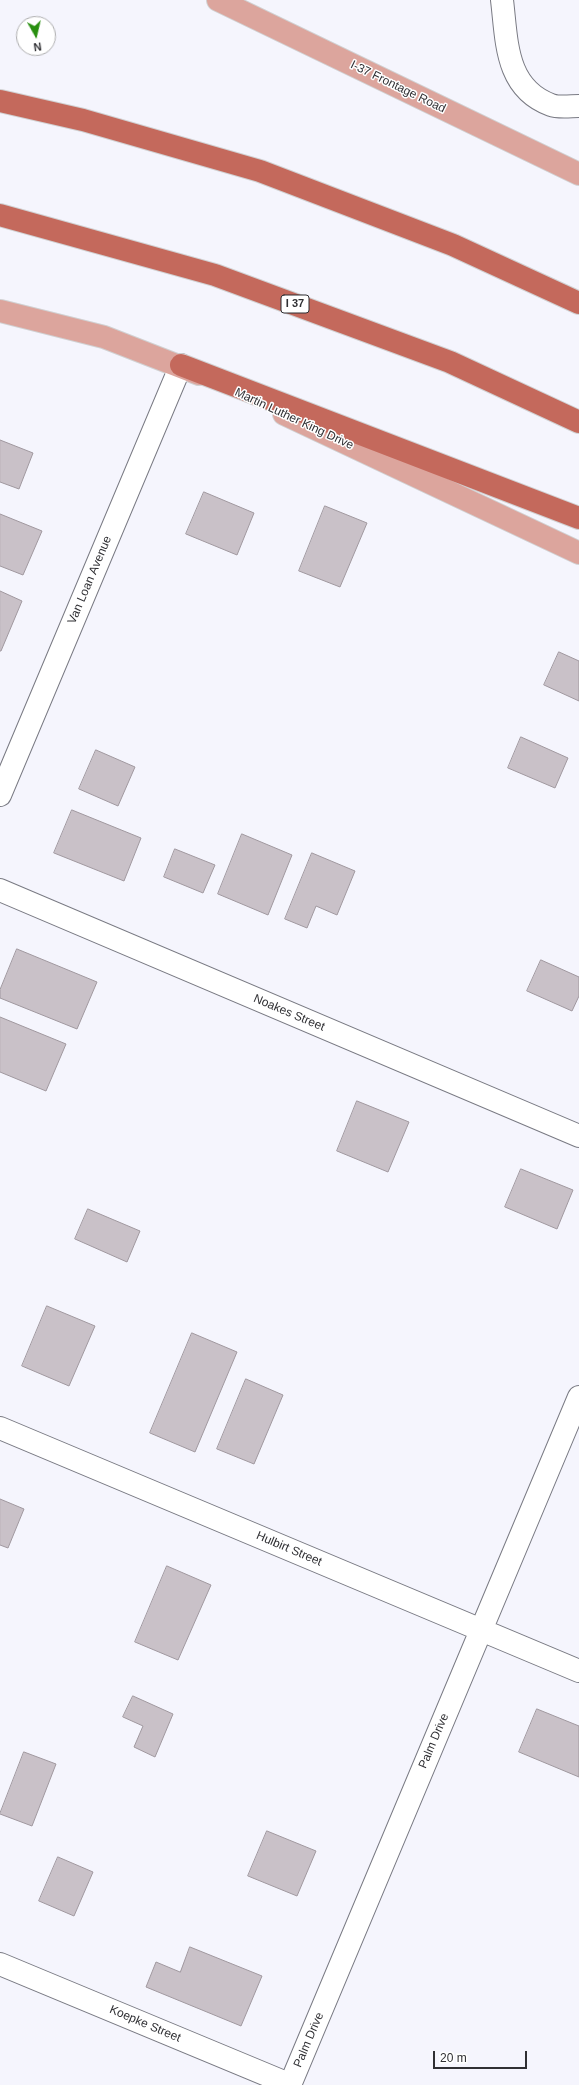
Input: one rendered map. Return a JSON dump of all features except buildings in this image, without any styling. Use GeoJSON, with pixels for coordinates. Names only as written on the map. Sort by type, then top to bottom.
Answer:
{"type":"FeatureCollection","features":[{"type":"Feature","properties":{"kind":"highway"},"geometry":{"type":"LineString","coordinates":[[0,101],[83,120],[260,171],[453,245],[579,303]]}},
{"type":"Feature","properties":{"kind":"highway","name":"I 37"},"geometry":{"type":"LineString","coordinates":[[0,215],[215,275],[450,362],[579,422]]}},
{"type":"Feature","properties":{"kind":"highway"},"geometry":{"type":"LineString","coordinates":[[181,366],[579,518]]}},
{"type":"Feature","properties":{"kind":"main road","name":"I-37 Frontage Road"},"geometry":{"type":"LineString","coordinates":[[218,0],[579,174]]}},
{"type":"Feature","properties":{"kind":"main road","name":"Martin Luther King Drive"},"geometry":{"type":"LineString","coordinates":[[0,311],[104,337],[181,366],[579,552]]}},
{"type":"Feature","properties":{"kind":"street"},"geometry":{"type":"LineString","coordinates":[[502,0],[510,61],[520,83],[534,96],[552,106],[579,106]]}},
{"type":"Feature","properties":{"kind":"street","name":"Van Loan Avenue"},"geometry":{"type":"LineString","coordinates":[[0,795],[181,366]]}},
{"type":"Feature","properties":{"kind":"street","name":"Noakes Street"},"geometry":{"type":"LineString","coordinates":[[0,890],[579,1136]]}},
{"type":"Feature","properties":{"kind":"street","name":"Palm Drive"},"geometry":{"type":"LineString","coordinates":[[290,2085],[579,1397]]}},
{"type":"Feature","properties":{"kind":"street","name":"Hulbirt Street"},"geometry":{"type":"LineString","coordinates":[[0,1428],[579,1671]]}},
{"type":"Feature","properties":{"kind":"street","name":"Koepke Street"},"geometry":{"type":"LineString","coordinates":[[0,1964],[290,2085]]}}]}
